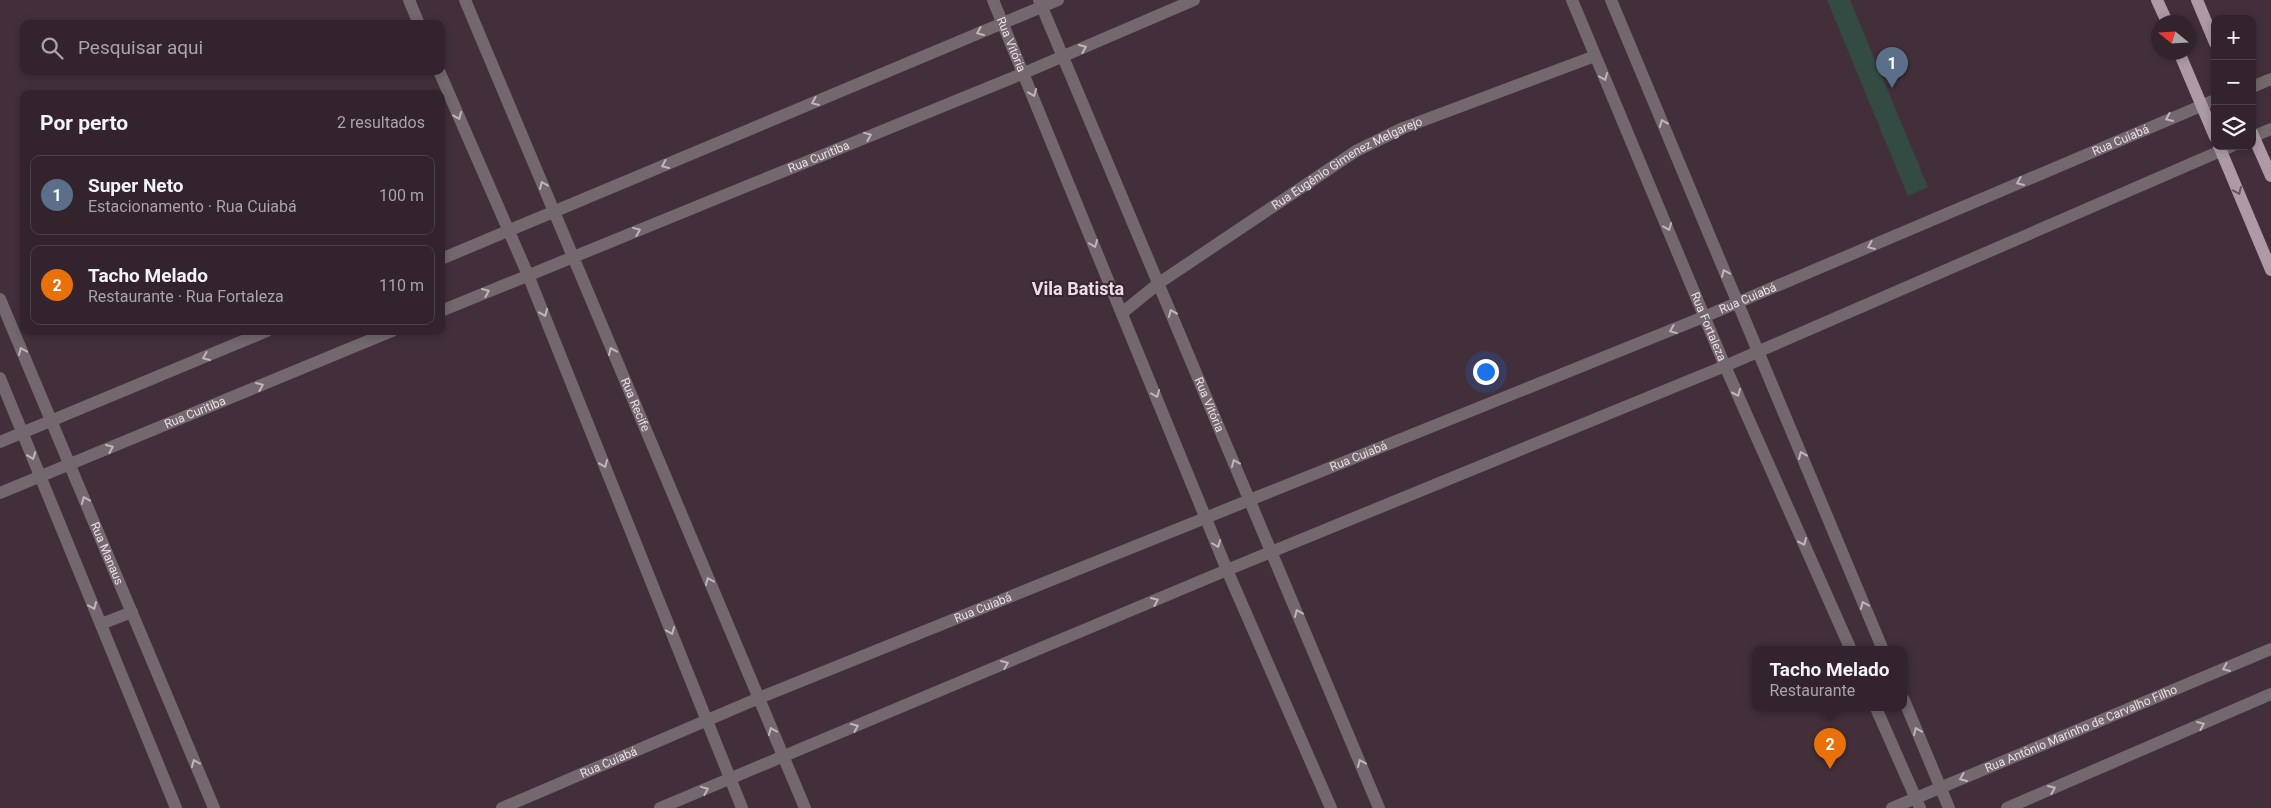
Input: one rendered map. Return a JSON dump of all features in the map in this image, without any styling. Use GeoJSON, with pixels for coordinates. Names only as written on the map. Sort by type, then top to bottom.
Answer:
{"type":"FeatureCollection","features":[{"type":"Feature","properties":{"kind":"main road"},"geometry":{"type":"LineString","coordinates":[[2158,0],[2164,15]]}},
{"type":"Feature","properties":{"kind":"main road"},"geometry":{"type":"LineString","coordinates":[[2197,0],[2211,33]]}},
{"type":"Feature","properties":{"kind":"main road"},"geometry":{"type":"LineString","coordinates":[[2183,60],[2211,128]]}},
{"type":"Feature","properties":{"kind":"main road"},"geometry":{"type":"LineString","coordinates":[[2256,143],[2271,176]]}},
{"type":"Feature","properties":{"kind":"main road"},"geometry":{"type":"LineString","coordinates":[[2225,150],[2271,270]]}},
{"type":"Feature","properties":{"kind":"street"},"geometry":{"type":"LineString","coordinates":[[409,0],[417,20]]}},
{"type":"Feature","properties":{"kind":"street","name":"Rua Recife"},"geometry":{"type":"LineString","coordinates":[[465,0],[805,808]]}},
{"type":"Feature","properties":{"kind":"street","name":"Rua Vitória"},"geometry":{"type":"LineString","coordinates":[[993,0],[1228,570],[1331,808]]}},
{"type":"Feature","properties":{"kind":"street"},"geometry":{"type":"LineString","coordinates":[[445,257],[1003,23],[1040,3],[1058,0]]}},
{"type":"Feature","properties":{"kind":"street","name":"Rua Curitiba"},"geometry":{"type":"LineString","coordinates":[[445,309],[1024,73],[1194,0]]}},
{"type":"Feature","properties":{"kind":"street","name":"Rua Fortaleza"},"geometry":{"type":"LineString","coordinates":[[1572,0],[1706,316],[1725,366],[1849,646]]}},
{"type":"Feature","properties":{"kind":"street"},"geometry":{"type":"LineString","coordinates":[[1611,0],[1881,646]]}},
{"type":"Feature","properties":{"kind":"street","name":"Rua Vitória"},"geometry":{"type":"LineString","coordinates":[[1040,3],[1380,808]]}},
{"type":"Feature","properties":{"kind":"street","name":"Rua Eugênio Gimenez Melgarejo"},"geometry":{"type":"LineString","coordinates":[[1122,312],[1159,283],[1356,151],[1403,128],[1595,56]]}},
{"type":"Feature","properties":{"kind":"street"},"geometry":{"type":"LineString","coordinates":[[441,75],[528,275],[742,808]]}},
{"type":"Feature","properties":{"kind":"street"},"geometry":{"type":"LineString","coordinates":[[2256,85],[2271,79]]}},
{"type":"Feature","properties":{"kind":"street","name":"Rua Cuiabá"},"geometry":{"type":"LineString","coordinates":[[502,808],[759,698],[1738,303],[2211,101]]}},
{"type":"Feature","properties":{"kind":"street"},"geometry":{"type":"LineString","coordinates":[[2256,135],[2271,129]]}},
{"type":"Feature","properties":{"kind":"street"},"geometry":{"type":"LineString","coordinates":[[660,808],[1228,570],[1725,366],[2219,150]]}},
{"type":"Feature","properties":{"kind":"street","name":"Rua Manaus"},"geometry":{"type":"LineString","coordinates":[[0,299],[214,808]]}},
{"type":"Feature","properties":{"kind":"street"},"geometry":{"type":"LineString","coordinates":[[0,442],[257,335]]}},
{"type":"Feature","properties":{"kind":"street","name":"Rua Curitiba"},"geometry":{"type":"LineString","coordinates":[[0,494],[382,335]]}},
{"type":"Feature","properties":{"kind":"street"},"geometry":{"type":"LineString","coordinates":[[0,378],[176,808]]}},
{"type":"Feature","properties":{"kind":"street"},"geometry":{"type":"LineString","coordinates":[[101,624],[132,612]]}},
{"type":"Feature","properties":{"kind":"street","name":"Rua Antônio Marinho de Carvalho Filho"},"geometry":{"type":"LineString","coordinates":[[1892,808],[1918,803],[1940,788],[2271,649]]}},
{"type":"Feature","properties":{"kind":"street"},"geometry":{"type":"LineString","coordinates":[[2007,808],[2271,694]]}},
{"type":"Feature","properties":{"kind":"street"},"geometry":{"type":"LineString","coordinates":[[1907,707],[1949,808]]}},
{"type":"Feature","properties":{"kind":"street"},"geometry":{"type":"LineString","coordinates":[[1877,711],[1918,803]]}},
{"type":"Feature","properties":{"kind":"building"},"geometry":{"type":"Polygon","coordinates":[[[1827,0],[1850,0],[1928,187],[1908,196],[1827,0]]]}},
{"type":"Feature","properties":{"kind":"place","name":"Super Neto"},"geometry":{"type":"Point","coordinates":[1892,88]}},
{"type":"Feature","properties":{"kind":"place","name":"Tacho Melado"},"geometry":{"type":"Point","coordinates":[1830,769]}},
{"type":"Feature","properties":{"kind":"district","name":"Vila Batista"},"geometry":{"type":"Point","coordinates":[1078,288]}}]}
